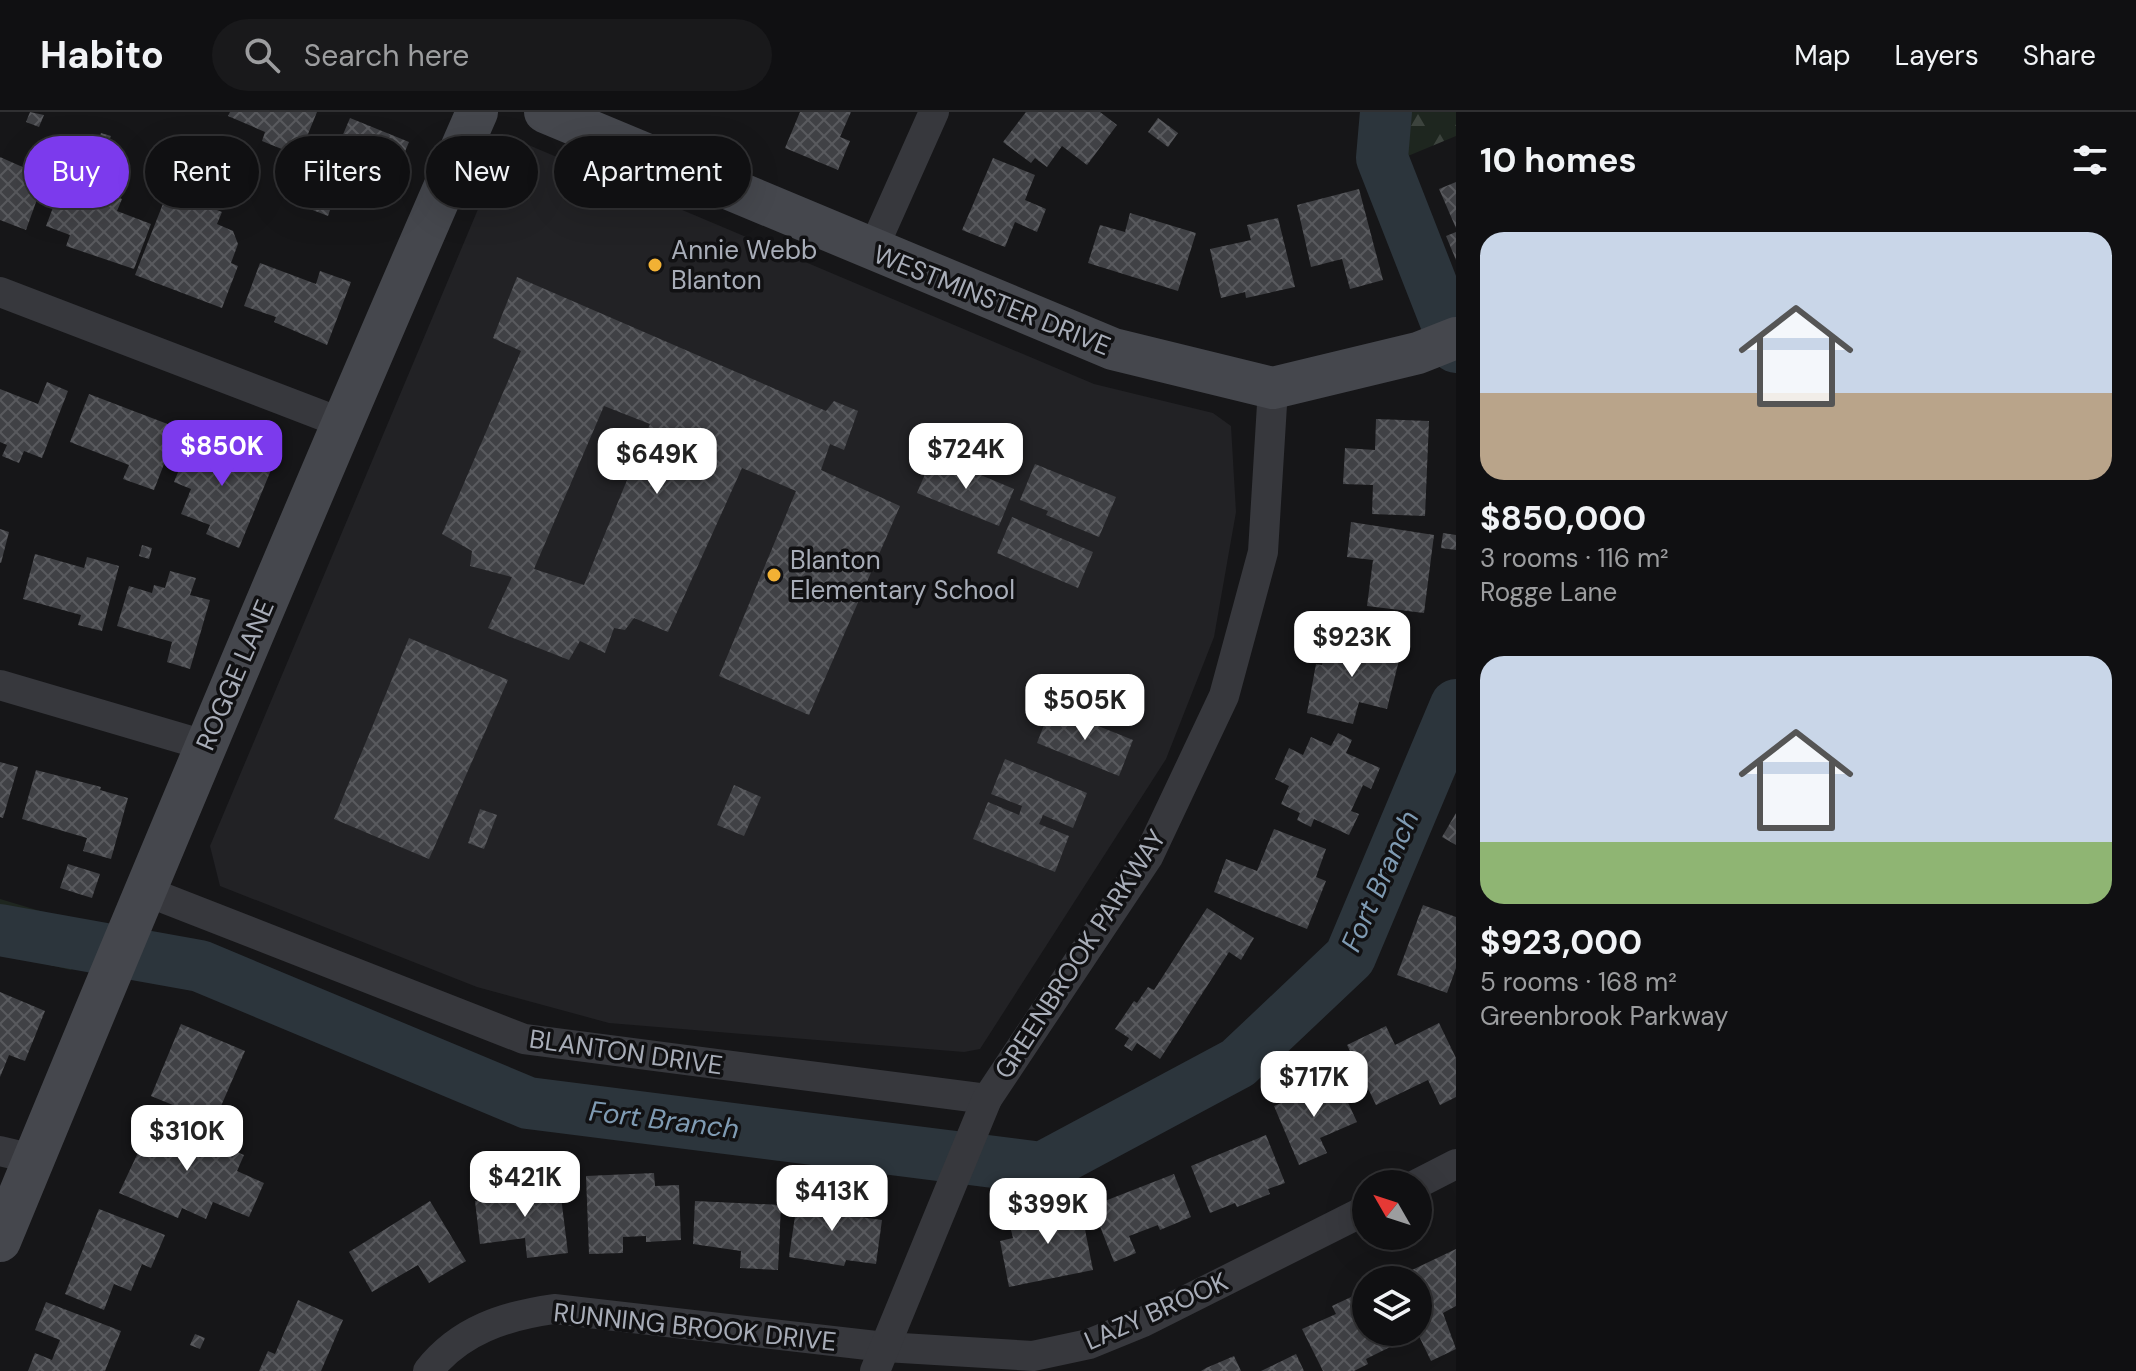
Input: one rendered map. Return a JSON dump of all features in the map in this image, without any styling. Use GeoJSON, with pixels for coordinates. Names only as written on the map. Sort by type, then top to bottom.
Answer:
{"type":"FeatureCollection","features":[{"type":"Feature","properties":{"kind":"street","name":"ROGGE LANE"},"geometry":{"type":"LineString","coordinates":[[0,1241],[17,1155],[122,952],[204,745],[477,112]]}},
{"type":"Feature","properties":{"kind":"street","name":"WESTMINSTER DRIVE"},"geometry":{"type":"LineString","coordinates":[[545,112],[1113,349],[1273,388],[1418,353],[1456,338]]}},
{"type":"Feature","properties":{"kind":"street"},"geometry":{"type":"LineString","coordinates":[[872,251],[934,112]]}},
{"type":"Feature","properties":{"kind":"street"},"geometry":{"type":"LineString","coordinates":[[0,292],[342,423]]}},
{"type":"Feature","properties":{"kind":"street","name":"GREENBROOK PARKWAY"},"geometry":{"type":"LineString","coordinates":[[880,1359],[981,1112],[1148,857],[1224,696],[1263,552],[1273,388]]}},
{"type":"Feature","properties":{"kind":"street"},"geometry":{"type":"LineString","coordinates":[[0,685],[204,745]]}},
{"type":"Feature","properties":{"kind":"street","name":"BLANTON DRIVE"},"geometry":{"type":"LineString","coordinates":[[148,892],[524,1039],[981,1112]]}},
{"type":"Feature","properties":{"kind":"street"},"geometry":{"type":"LineString","coordinates":[[1432,1176],[1456,1164]]}},
{"type":"Feature","properties":{"kind":"street","name":"LAZY BROOK"},"geometry":{"type":"LineString","coordinates":[[880,1359],[1033,1356],[1089,1344],[1143,1322],[1352,1217]]}},
{"type":"Feature","properties":{"kind":"street","name":"RUNNING BROOK DRIVE"},"geometry":{"type":"LineString","coordinates":[[428,1371],[467,1335],[507,1315],[554,1309],[880,1359]]}},
{"type":"Feature","properties":{"kind":"shaded area","name":"Blanton Elementary School"},"geometry":{"type":"Polygon","coordinates":[[[538,149],[554,156],[554,208],[678,208],[1094,384],[1213,413],[1231,426],[1236,512],[1214,637],[1166,759],[980,1049],[964,1052],[609,1023],[477,987],[220,886],[210,846],[478,208],[538,208],[538,149]]]}},
{"type":"Feature","properties":{"kind":"green space"},"geometry":{"type":"Polygon","coordinates":[[[1368,112],[1456,112],[1456,136],[1403,158],[1456,297],[1420,312],[1359,155],[1368,112]]]}},
{"type":"Feature","properties":{"kind":"green space"},"geometry":{"type":"Polygon","coordinates":[[[0,899],[93,927],[71,970],[0,953],[0,899]]]}},
{"type":"Feature","properties":{"kind":"building"},"geometry":{"type":"Polygon","coordinates":[[[30,112],[44,115],[39,127],[26,122],[30,112]]]}},
{"type":"Feature","properties":{"kind":"building"},"geometry":{"type":"Polygon","coordinates":[[[230,112],[317,112],[307,136],[275,136],[275,146],[262,141],[265,132],[228,116],[230,112]]]}},
{"type":"Feature","properties":{"kind":"building"},"geometry":{"type":"Polygon","coordinates":[[[800,112],[851,112],[840,137],[850,141],[838,170],[785,148],[800,112]]]}},
{"type":"Feature","properties":{"kind":"building"},"geometry":{"type":"Polygon","coordinates":[[[1026,112],[1100,112],[1117,125],[1087,165],[1062,146],[1047,167],[1035,158],[1031,163],[1003,142],[1026,112]]]}},
{"type":"Feature","properties":{"kind":"building"},"geometry":{"type":"Polygon","coordinates":[[[350,118],[394,136],[342,136],[350,118]]]}},
{"type":"Feature","properties":{"kind":"building"},"geometry":{"type":"Polygon","coordinates":[[[1158,118],[1178,133],[1168,147],[1148,132],[1158,118]]]}},
{"type":"Feature","properties":{"kind":"building"},"geometry":{"type":"Polygon","coordinates":[[[0,157],[24,168],[24,208],[34,208],[26,230],[0,220],[0,157]]]}},
{"type":"Feature","properties":{"kind":"building"},"geometry":{"type":"Polygon","coordinates":[[[993,158],[1035,175],[1025,200],[1046,209],[1037,232],[1015,222],[1005,247],[962,230],[993,158]]]}},
{"type":"Feature","properties":{"kind":"building"},"geometry":{"type":"Polygon","coordinates":[[[1456,182],[1456,228],[1439,189],[1456,182]]]}},
{"type":"Feature","properties":{"kind":"building"},"geometry":{"type":"Polygon","coordinates":[[[1359,189],[1383,280],[1350,289],[1342,259],[1311,267],[1297,205],[1359,189]]]}},
{"type":"Feature","properties":{"kind":"building"},"geometry":{"type":"Polygon","coordinates":[[[53,208],[118,208],[117,211],[151,224],[134,269],[66,246],[70,235],[46,226],[53,208]]]}},
{"type":"Feature","properties":{"kind":"building"},"geometry":{"type":"Polygon","coordinates":[[[161,208],[212,208],[222,212],[217,224],[233,231],[238,244],[231,263],[238,266],[222,308],[135,275],[161,208]]]}},
{"type":"Feature","properties":{"kind":"building"},"geometry":{"type":"Polygon","coordinates":[[[310,208],[331,208],[328,216],[310,208]]]}},
{"type":"Feature","properties":{"kind":"building"},"geometry":{"type":"Polygon","coordinates":[[[1130,213],[1196,233],[1178,291],[1088,263],[1100,225],[1125,232],[1130,213]]]}},
{"type":"Feature","properties":{"kind":"building"},"geometry":{"type":"Polygon","coordinates":[[[1278,218],[1295,287],[1246,298],[1245,292],[1221,298],[1210,249],[1251,240],[1247,225],[1278,218]]]}},
{"type":"Feature","properties":{"kind":"building"},"geometry":{"type":"Polygon","coordinates":[[[1456,232],[1456,260],[1446,236],[1456,232]]]}},
{"type":"Feature","properties":{"kind":"building"},"geometry":{"type":"Polygon","coordinates":[[[260,263],[316,284],[320,271],[351,282],[327,345],[274,322],[276,317],[244,306],[260,263]]]}},
{"type":"Feature","properties":{"kind":"building"},"geometry":{"type":"Polygon","coordinates":[[[517,277],[826,411],[834,401],[858,411],[844,450],[830,444],[821,470],[900,506],[809,715],[719,676],[796,491],[742,468],[668,632],[634,618],[625,630],[614,628],[605,653],[580,641],[569,660],[488,628],[512,577],[470,566],[472,551],[442,534],[521,351],[493,338],[517,277]],[[604,406],[534,569],[584,585],[650,424],[604,406]]]}},
{"type":"Feature","properties":{"kind":"building"},"geometry":{"type":"Polygon","coordinates":[[[47,382],[68,391],[42,458],[24,451],[19,463],[2,456],[7,445],[0,442],[0,389],[38,404],[47,382]]]}},
{"type":"Feature","properties":{"kind":"building"},"geometry":{"type":"Polygon","coordinates":[[[89,394],[178,428],[154,490],[123,479],[129,465],[70,442],[89,394]]]}},
{"type":"Feature","properties":{"kind":"building"},"geometry":{"type":"Polygon","coordinates":[[[1376,419],[1429,421],[1425,516],[1372,514],[1373,485],[1343,484],[1345,448],[1375,450],[1376,419]]]}},
{"type":"Feature","properties":{"kind":"building"},"geometry":{"type":"Polygon","coordinates":[[[194,433],[273,465],[239,548],[206,534],[210,525],[181,514],[191,489],[174,482],[194,433]]]}},
{"type":"Feature","properties":{"kind":"building"},"geometry":{"type":"Polygon","coordinates":[[[933,455],[1014,489],[999,526],[917,493],[933,455]]]}},
{"type":"Feature","properties":{"kind":"building"},"geometry":{"type":"Polygon","coordinates":[[[1035,464],[1116,497],[1099,537],[1046,515],[1048,511],[1020,500],[1035,464]]]}},
{"type":"Feature","properties":{"kind":"building"},"geometry":{"type":"Polygon","coordinates":[[[1012,517],[1093,552],[1078,588],[997,553],[1012,517]]]}},
{"type":"Feature","properties":{"kind":"building"},"geometry":{"type":"Polygon","coordinates":[[[1351,522],[1434,535],[1424,613],[1367,606],[1373,560],[1347,557],[1351,522]]]}},
{"type":"Feature","properties":{"kind":"building"},"geometry":{"type":"Polygon","coordinates":[[[0,529],[9,532],[1,563],[0,563],[0,529]]]}},
{"type":"Feature","properties":{"kind":"building"},"geometry":{"type":"Polygon","coordinates":[[[1443,533],[1456,535],[1456,550],[1441,548],[1443,533]]]}},
{"type":"Feature","properties":{"kind":"building"},"geometry":{"type":"Polygon","coordinates":[[[142,545],[152,548],[149,559],[139,556],[142,545]]]}},
{"type":"Feature","properties":{"kind":"building"},"geometry":{"type":"Polygon","coordinates":[[[35,554],[84,568],[87,557],[119,566],[102,631],[78,625],[81,615],[23,599],[35,554]]]}},
{"type":"Feature","properties":{"kind":"building"},"geometry":{"type":"Polygon","coordinates":[[[170,571],[196,578],[190,595],[210,600],[190,669],[167,662],[172,642],[117,626],[129,586],[152,593],[154,585],[165,588],[170,571]]]}},
{"type":"Feature","properties":{"kind":"building"},"geometry":{"type":"Polygon","coordinates":[[[1334,633],[1384,645],[1381,656],[1399,660],[1387,709],[1359,702],[1353,724],[1307,713],[1316,664],[1322,665],[1324,656],[1328,657],[1334,633]]]}},
{"type":"Feature","properties":{"kind":"building"},"geometry":{"type":"Polygon","coordinates":[[[409,638],[508,680],[429,859],[334,819],[409,638]]]}},
{"type":"Feature","properties":{"kind":"building"},"geometry":{"type":"Polygon","coordinates":[[[1051,707],[1133,740],[1119,776],[1037,743],[1051,707]]]}},
{"type":"Feature","properties":{"kind":"building"},"geometry":{"type":"Polygon","coordinates":[[[1338,733],[1352,740],[1346,753],[1380,768],[1371,789],[1363,785],[1351,811],[1359,814],[1349,835],[1314,819],[1311,827],[1297,820],[1300,813],[1281,804],[1289,786],[1275,779],[1289,748],[1303,755],[1311,737],[1331,746],[1338,733]]]}},
{"type":"Feature","properties":{"kind":"building"},"geometry":{"type":"Polygon","coordinates":[[[1005,759],[1087,793],[1073,828],[1043,815],[1039,824],[1069,836],[1055,872],[973,839],[988,802],[1019,815],[1022,806],[991,794],[1005,759]]]}},
{"type":"Feature","properties":{"kind":"building"},"geometry":{"type":"Polygon","coordinates":[[[0,762],[18,767],[3,818],[0,817],[0,762]]]}},
{"type":"Feature","properties":{"kind":"building"},"geometry":{"type":"Polygon","coordinates":[[[36,770],[101,787],[100,790],[128,798],[111,859],[83,851],[87,838],[22,819],[36,770]]]}},
{"type":"Feature","properties":{"kind":"building"},"geometry":{"type":"Polygon","coordinates":[[[734,785],[761,797],[744,836],[717,825],[734,785]]]}},
{"type":"Feature","properties":{"kind":"building"},"geometry":{"type":"Polygon","coordinates":[[[480,809],[497,815],[484,849],[468,843],[480,809]]]}},
{"type":"Feature","properties":{"kind":"building"},"geometry":{"type":"Polygon","coordinates":[[[1456,813],[1456,845],[1442,837],[1456,813]]]}},
{"type":"Feature","properties":{"kind":"building"},"geometry":{"type":"Polygon","coordinates":[[[1274,829],[1326,849],[1316,877],[1326,881],[1307,929],[1214,892],[1226,859],[1257,871],[1274,829]]]}},
{"type":"Feature","properties":{"kind":"building"},"geometry":{"type":"Polygon","coordinates":[[[68,864],[100,874],[92,898],[60,888],[68,864]]]}},
{"type":"Feature","properties":{"kind":"building"},"geometry":{"type":"Polygon","coordinates":[[[1423,905],[1456,917],[1456,968],[1447,993],[1397,975],[1423,905]]]}},
{"type":"Feature","properties":{"kind":"building"},"geometry":{"type":"Polygon","coordinates":[[[1207,908],[1254,938],[1241,960],[1229,952],[1160,1059],[1137,1043],[1132,1051],[1124,1046],[1129,1038],[1115,1029],[1148,987],[1154,990],[1207,908]]]}},
{"type":"Feature","properties":{"kind":"building"},"geometry":{"type":"Polygon","coordinates":[[[0,992],[45,1011],[25,1061],[9,1055],[0,1077],[0,992]]]}},
{"type":"Feature","properties":{"kind":"building"},"geometry":{"type":"Polygon","coordinates":[[[1439,1023],[1456,1058],[1456,1097],[1440,1105],[1428,1080],[1376,1105],[1347,1045],[1386,1026],[1395,1045],[1439,1023]]]}},
{"type":"Feature","properties":{"kind":"building"},"geometry":{"type":"Polygon","coordinates":[[[181,1024],[245,1051],[214,1122],[151,1096],[181,1024]]]}},
{"type":"Feature","properties":{"kind":"building"},"geometry":{"type":"Polygon","coordinates":[[[1337,1079],[1357,1122],[1320,1138],[1327,1153],[1299,1165],[1274,1106],[1337,1079]]]}},
{"type":"Feature","properties":{"kind":"building"},"geometry":{"type":"Polygon","coordinates":[[[142,1112],[244,1155],[237,1171],[264,1183],[249,1217],[213,1202],[206,1219],[182,1208],[178,1218],[119,1193],[144,1140],[133,1135],[142,1112]]]}},
{"type":"Feature","properties":{"kind":"building"},"geometry":{"type":"Polygon","coordinates":[[[1266,1135],[1285,1183],[1268,1189],[1270,1194],[1237,1207],[1235,1203],[1210,1213],[1191,1166],[1266,1135]]]}},
{"type":"Feature","properties":{"kind":"building"},"geometry":{"type":"Polygon","coordinates":[[[787,1166],[801,1167],[800,1181],[786,1180],[787,1166]]]}},
{"type":"Feature","properties":{"kind":"building"},"geometry":{"type":"Polygon","coordinates":[[[654,1173],[655,1186],[679,1185],[681,1240],[646,1242],[646,1236],[623,1237],[623,1253],[589,1254],[586,1176],[654,1173]]]}},
{"type":"Feature","properties":{"kind":"building"},"geometry":{"type":"Polygon","coordinates":[[[1174,1174],[1191,1217],[1160,1230],[1158,1225],[1129,1236],[1136,1253],[1114,1262],[1092,1206],[1174,1174]]]}},
{"type":"Feature","properties":{"kind":"building"},"geometry":{"type":"Polygon","coordinates":[[[559,1181],[568,1253],[527,1258],[525,1238],[480,1244],[475,1201],[499,1198],[498,1189],[559,1181]]]}},
{"type":"Feature","properties":{"kind":"building"},"geometry":{"type":"Polygon","coordinates":[[[799,1189],[835,1195],[832,1213],[882,1220],[876,1264],[846,1260],[844,1266],[789,1257],[799,1189]]]}},
{"type":"Feature","properties":{"kind":"building"},"geometry":{"type":"Polygon","coordinates":[[[1079,1199],[1093,1270],[1009,1287],[1000,1241],[1013,1238],[1011,1230],[1035,1226],[1032,1209],[1079,1199]]]}},
{"type":"Feature","properties":{"kind":"building"},"geometry":{"type":"Polygon","coordinates":[[[430,1201],[466,1261],[429,1283],[418,1265],[372,1292],[349,1252],[430,1201]]]}},
{"type":"Feature","properties":{"kind":"building"},"geometry":{"type":"Polygon","coordinates":[[[695,1201],[781,1205],[778,1270],[740,1268],[741,1251],[693,1244],[695,1201]]]}},
{"type":"Feature","properties":{"kind":"building"},"geometry":{"type":"Polygon","coordinates":[[[99,1209],[165,1235],[151,1268],[142,1264],[131,1291],[114,1284],[104,1310],[65,1294],[99,1209]]]}},
{"type":"Feature","properties":{"kind":"building"},"geometry":{"type":"Polygon","coordinates":[[[1456,1249],[1456,1306],[1443,1313],[1456,1349],[1431,1361],[1424,1346],[1432,1346],[1432,1266],[1420,1266],[1456,1249]]]}},
{"type":"Feature","properties":{"kind":"building"},"geometry":{"type":"Polygon","coordinates":[[[1352,1297],[1352,1346],[1392,1346],[1366,1359],[1368,1364],[1354,1371],[1323,1371],[1302,1329],[1336,1314],[1332,1306],[1352,1297]]]}},
{"type":"Feature","properties":{"kind":"building"},"geometry":{"type":"Polygon","coordinates":[[[298,1300],[343,1320],[321,1371],[259,1371],[268,1351],[275,1354],[298,1300]]]}},
{"type":"Feature","properties":{"kind":"building"},"geometry":{"type":"Polygon","coordinates":[[[46,1302],[121,1331],[105,1371],[28,1371],[35,1353],[52,1360],[60,1340],[35,1330],[46,1302]]]}},
{"type":"Feature","properties":{"kind":"building"},"geometry":{"type":"Polygon","coordinates":[[[195,1334],[205,1338],[200,1349],[190,1345],[195,1334]]]}},
{"type":"Feature","properties":{"kind":"building"},"geometry":{"type":"Polygon","coordinates":[[[1296,1354],[1304,1371],[1261,1371],[1296,1354]]]}},
{"type":"Feature","properties":{"kind":"building"},"geometry":{"type":"Polygon","coordinates":[[[1234,1356],[1241,1371],[1201,1371],[1206,1368],[1234,1356]]]}},
{"type":"Feature","properties":{"kind":"waterway","name":"Fort Branch"},"geometry":{"type":"LineString","coordinates":[[1386,112],[1382,158],[1456,347]]}},
{"type":"Feature","properties":{"kind":"waterway","name":"Fort Branch"},"geometry":{"type":"LineString","coordinates":[[0,930],[200,966],[528,1103],[1042,1168],[1238,1063],[1350,957],[1456,705]]}},
{"type":"Feature","properties":{"kind":"place","name":"Annie Webb Blanton"},"geometry":{"type":"Point","coordinates":[655,265]}},
{"type":"Feature","properties":{"kind":"place","name":"Blanton Elementary School"},"geometry":{"type":"Point","coordinates":[774,575]}}]}
